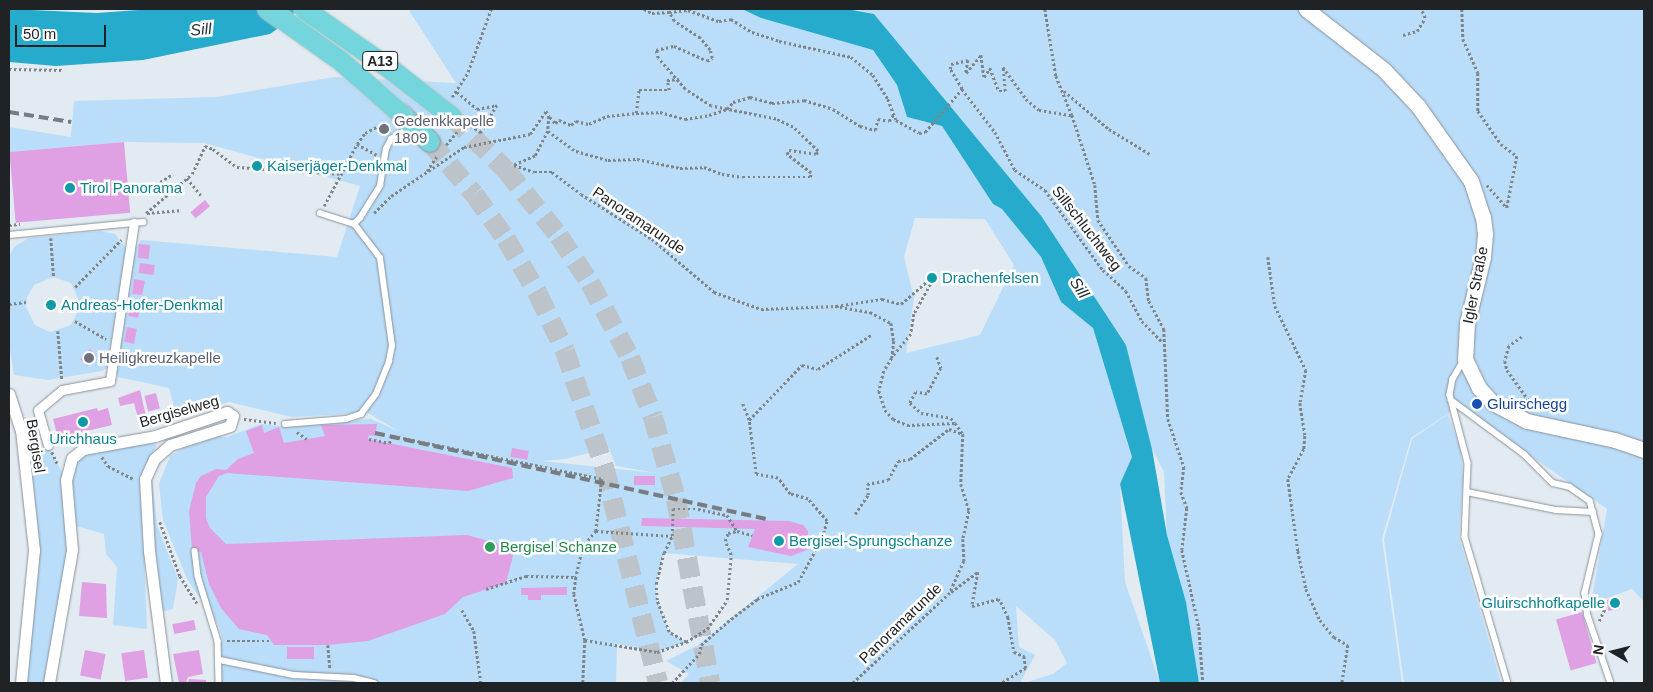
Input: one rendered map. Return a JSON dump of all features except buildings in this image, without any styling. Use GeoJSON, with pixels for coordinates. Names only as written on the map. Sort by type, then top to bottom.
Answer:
{"type":"FeatureCollection","features":[{"type":"Feature","properties":{"kind":"highway","name":"A13"},"geometry":{"type":"LineString","coordinates":[[268,9],[342,62],[430,142]]}},
{"type":"Feature","properties":{"kind":"highway","name":"A13"},"geometry":{"type":"LineString","coordinates":[[304,9],[386,66],[452,117]]}},
{"type":"Feature","properties":{"kind":"main road","name":"Igler Straße"},"geometry":{"type":"LineString","coordinates":[[1306,9],[1342,34],[1404,92],[1447,144],[1471,181],[1483,217],[1485,234],[1483,258],[1467,323],[1466,359],[1479,388],[1493,403],[1508,414],[1547,427],[1615,440],[1644,450]]}},
{"type":"Feature","properties":{"kind":"street","name":"Bergisel"},"geometry":{"type":"LineString","coordinates":[[48,444],[38,410],[62,390],[110,381],[137,224]]}},
{"type":"Feature","properties":{"kind":"street","name":"Bergisel"},"geometry":{"type":"LineString","coordinates":[[9,394],[21,430],[34,550],[21,683]]}},
{"type":"Feature","properties":{"kind":"street","name":"Bergiselweg"},"geometry":{"type":"LineString","coordinates":[[49,683],[72,550],[66,480],[72,458],[83,449],[155,436],[224,412],[231,413],[233,418],[228,427],[165,449],[151,463],[145,483],[149,551],[166,683]]}},
{"type":"Feature","properties":{"kind":"lane"},"geometry":{"type":"LineString","coordinates":[[354,224],[360,218],[380,186],[386,149],[391,139],[407,120]]}},
{"type":"Feature","properties":{"kind":"lane"},"geometry":{"type":"LineString","coordinates":[[285,424],[346,419],[361,414],[376,394],[389,361],[392,346],[380,258],[354,224],[320,213]]}},
{"type":"Feature","properties":{"kind":"lane"},"geometry":{"type":"LineString","coordinates":[[9,235],[137,224]]}},
{"type":"Feature","properties":{"kind":"lane"},"geometry":{"type":"LineString","coordinates":[[1466,359],[1453,379],[1451,400],[1468,463],[1465,537],[1508,683]]}},
{"type":"Feature","properties":{"kind":"lane"},"geometry":{"type":"LineString","coordinates":[[1451,400],[1524,454],[1553,483],[1570,487],[1590,501],[1599,534],[1585,593],[1588,616],[1611,683]]}},
{"type":"Feature","properties":{"kind":"lane"},"geometry":{"type":"LineString","coordinates":[[1467,492],[1556,510],[1593,512]]}},
{"type":"Feature","properties":{"kind":"lane"},"geometry":{"type":"LineString","coordinates":[[195,551],[208,611],[218,641],[220,660],[219,683]]}},
{"type":"Feature","properties":{"kind":"lane"},"geometry":{"type":"LineString","coordinates":[[220,660],[294,674],[374,683]]}},
{"type":"Feature","properties":{"kind":"path"},"geometry":{"type":"LineString","coordinates":[[457,92],[468,72],[491,9]]}},
{"type":"Feature","properties":{"kind":"path"},"geometry":{"type":"LineString","coordinates":[[644,9],[652,13],[688,10],[719,21],[731,19],[752,32],[794,44],[804,44],[815,51],[851,57],[873,75],[888,99],[893,115],[903,126],[919,133],[925,132],[962,89]]}},
{"type":"Feature","properties":{"kind":"path"},"geometry":{"type":"LineString","coordinates":[[1045,9],[1056,76],[1072,115],[1095,185],[1098,220],[1129,266],[1146,278],[1149,301],[1164,329],[1162,342],[1168,418],[1184,467],[1181,492],[1187,508],[1182,550],[1199,627],[1203,683]]}},
{"type":"Feature","properties":{"kind":"path"},"geometry":{"type":"LineString","coordinates":[[1403,35],[1417,31],[1425,18],[1421,9]]}},
{"type":"Feature","properties":{"kind":"path"},"geometry":{"type":"LineString","coordinates":[[1462,9],[1463,39],[1478,73],[1478,111],[1501,144],[1517,156],[1507,208],[1482,180],[1471,181]]}},
{"type":"Feature","properties":{"kind":"path"},"geometry":{"type":"LineString","coordinates":[[548,132],[576,151],[608,160],[637,158],[680,168],[704,167],[722,174],[743,177],[810,176],[811,173],[787,154],[789,150],[816,154],[818,151],[793,127],[776,119],[727,109],[696,98],[658,58],[656,50],[674,46],[706,61],[712,58],[710,50],[700,38],[674,21],[669,12]]}},
{"type":"Feature","properties":{"kind":"path","name":"Sillschluchtweg"},"geometry":{"type":"LineString","coordinates":[[1072,115],[1039,110],[1026,99],[1003,68],[1005,91],[999,91],[990,68],[984,77],[981,55],[966,73],[968,60],[951,64],[950,69],[962,89],[995,132],[1014,170],[1045,190],[1103,270],[1126,291],[1142,321],[1162,342]]}},
{"type":"Feature","properties":{"kind":"path"},"geometry":{"type":"LineString","coordinates":[[9,69],[63,70]]}},
{"type":"Feature","properties":{"kind":"path"},"geometry":{"type":"LineString","coordinates":[[636,113],[639,90],[669,90],[667,80],[680,80]]}},
{"type":"Feature","properties":{"kind":"path"},"geometry":{"type":"LineString","coordinates":[[1063,90],[1108,129],[1150,154]]}},
{"type":"Feature","properties":{"kind":"path"},"geometry":{"type":"LineString","coordinates":[[360,218],[370,218],[391,196],[464,147],[530,134],[546,111],[555,123],[559,120],[570,125],[576,122],[589,124],[607,116],[636,113],[660,112],[685,119],[727,109],[733,102],[750,97],[772,103],[804,100],[833,109],[860,126],[875,130],[878,119],[889,121],[893,115]]}},
{"type":"Feature","properties":{"kind":"path","name":"Panoramarunde"},"geometry":{"type":"LineString","coordinates":[[549,116],[548,132],[535,156],[514,165],[534,172],[552,172],[581,194],[652,238],[714,292],[761,308],[835,306],[870,312],[891,323],[894,341],[892,358],[884,371],[879,391],[885,410],[894,419],[920,426],[955,423]]}},
{"type":"Feature","properties":{"kind":"path"},"geometry":{"type":"LineString","coordinates":[[357,144],[376,154],[379,164],[384,167]]}},
{"type":"Feature","properties":{"kind":"path"},"geometry":{"type":"LineString","coordinates":[[182,210],[146,213],[188,178],[205,146],[213,148],[237,167],[343,174],[320,213]]}},
{"type":"Feature","properties":{"kind":"path"},"geometry":{"type":"LineString","coordinates":[[166,196],[160,182],[173,174]]}},
{"type":"Feature","properties":{"kind":"path"},"geometry":{"type":"LineString","coordinates":[[188,178],[201,194]]}},
{"type":"Feature","properties":{"kind":"path"},"geometry":{"type":"LineString","coordinates":[[75,288],[137,224]]}},
{"type":"Feature","properties":{"kind":"path"},"geometry":{"type":"LineString","coordinates":[[51,231],[54,277]]}},
{"type":"Feature","properties":{"kind":"path"},"geometry":{"type":"LineString","coordinates":[[1268,257],[1275,306],[1306,370],[1300,403],[1305,436],[1304,449],[1288,479],[1298,551],[1306,589],[1320,620],[1334,637],[1348,645],[1342,683]]}},
{"type":"Feature","properties":{"kind":"path"},"geometry":{"type":"LineString","coordinates":[[835,306],[882,299],[901,304],[930,279],[933,280],[914,314],[911,334],[892,358]]}},
{"type":"Feature","properties":{"kind":"path"},"geometry":{"type":"LineString","coordinates":[[9,304],[26,302]]}},
{"type":"Feature","properties":{"kind":"path"},"geometry":{"type":"LineString","coordinates":[[75,321],[116,345]]}},
{"type":"Feature","properties":{"kind":"path"},"geometry":{"type":"LineString","coordinates":[[58,331],[62,390]]}},
{"type":"Feature","properties":{"kind":"path"},"geometry":{"type":"LineString","coordinates":[[749,420],[802,365],[818,370],[871,335]]}},
{"type":"Feature","properties":{"kind":"path"},"geometry":{"type":"LineString","coordinates":[[1522,337],[1505,353],[1507,370],[1547,427]]}},
{"type":"Feature","properties":{"kind":"path"},"geometry":{"type":"LineString","coordinates":[[937,357],[941,368],[927,394],[916,392],[910,403],[921,413],[951,418],[963,434]]}},
{"type":"Feature","properties":{"kind":"path"},"geometry":{"type":"LineString","coordinates":[[672,683],[699,654],[701,645],[727,622],[757,599],[798,582],[822,538],[827,522],[808,498],[790,494],[778,478],[756,474],[749,420],[742,403]]}},
{"type":"Feature","properties":{"kind":"path"},"geometry":{"type":"LineString","coordinates":[[233,418],[285,424],[307,439]]}},
{"type":"Feature","properties":{"kind":"path"},"geometry":{"type":"LineString","coordinates":[[855,514],[868,495],[867,484],[888,480],[898,461],[910,458],[949,429],[963,434]]}},
{"type":"Feature","properties":{"kind":"path","name":"Panoramarunde"},"geometry":{"type":"LineString","coordinates":[[853,683],[950,593],[964,561],[963,539],[969,511],[960,484],[963,434]]}},
{"type":"Feature","properties":{"kind":"path"},"geometry":{"type":"LineString","coordinates":[[369,440],[389,443],[393,436],[602,479],[596,531],[583,547],[574,594],[585,640],[583,683]]}},
{"type":"Feature","properties":{"kind":"path"},"geometry":{"type":"LineString","coordinates":[[48,444],[66,480]]}},
{"type":"Feature","properties":{"kind":"path"},"geometry":{"type":"LineString","coordinates":[[97,454],[124,476],[145,483]]}},
{"type":"Feature","properties":{"kind":"path"},"geometry":{"type":"LineString","coordinates":[[686,642],[669,632],[657,600],[656,584],[664,553],[672,536],[674,509],[698,509],[727,516],[737,531]]}},
{"type":"Feature","properties":{"kind":"path"},"geometry":{"type":"LineString","coordinates":[[158,517],[180,576],[191,596],[208,611]]}},
{"type":"Feature","properties":{"kind":"path"},"geometry":{"type":"LineString","coordinates":[[596,531],[672,536]]}},
{"type":"Feature","properties":{"kind":"path"},"geometry":{"type":"LineString","coordinates":[[585,640],[651,651],[686,642],[707,629],[727,600],[731,556],[725,541],[728,533],[737,531],[752,536]]}},
{"type":"Feature","properties":{"kind":"path"},"geometry":{"type":"LineString","coordinates":[[950,593],[978,572],[972,606],[998,599],[1001,602],[1008,617],[1014,652],[1024,656],[1026,668],[1002,683]]}},
{"type":"Feature","properties":{"kind":"path"},"geometry":{"type":"LineString","coordinates":[[486,589],[526,576],[576,577]]}},
{"type":"Feature","properties":{"kind":"path"},"geometry":{"type":"LineString","coordinates":[[462,610],[474,631],[481,683]]}},
{"type":"Feature","properties":{"kind":"path"},"geometry":{"type":"LineString","coordinates":[[218,641],[271,641]]}},
{"type":"Feature","properties":{"kind":"path"},"geometry":{"type":"LineString","coordinates":[[328,645],[332,677]]}},
{"type":"Feature","properties":{"kind":"shaded area"},"geometry":{"type":"Polygon","coordinates":[[[408,9],[742,9],[761,18],[873,50],[897,85],[907,117],[942,126],[993,204],[1002,209],[1041,257],[1061,302],[1093,328],[1132,457],[1120,484],[1125,582],[1160,683],[1024,683],[1053,674],[1067,663],[1055,640],[1016,606],[1019,647],[1035,655],[1020,683],[681,683],[689,674],[666,661],[698,645],[798,564],[664,553],[656,584],[657,600],[669,632],[686,642],[657,652],[617,644],[616,683],[219,683],[218,641],[223,641],[218,624],[187,579],[163,520],[159,484],[170,456],[194,441],[213,436],[227,437],[261,424],[282,426],[371,419],[398,431],[368,413],[292,417],[229,402],[177,418],[169,388],[118,377],[112,365],[102,371],[48,380],[14,375],[9,342],[9,256],[15,246],[29,238],[101,231],[115,234],[131,255],[141,240],[337,257],[360,186],[204,143],[124,142],[9,152],[9,127],[71,137],[74,101],[216,97],[334,77],[456,83],[408,9]],[[915,218],[904,257],[914,298],[906,353],[980,335],[1014,265],[985,219],[915,218]],[[53,277],[34,285],[27,297],[26,307],[35,325],[50,332],[71,325],[81,305],[71,283],[53,277]],[[609,448],[565,459],[542,461],[656,473],[616,466],[609,448]]]}},
{"type":"Feature","properties":{"kind":"shaded area"},"geometry":{"type":"Polygon","coordinates":[[[854,9],[1644,9],[1644,602],[1632,589],[1591,604],[1607,509],[1459,406],[1411,438],[1382,539],[1402,683],[1199,683],[1186,602],[1167,535],[1164,472],[1152,449],[1126,345],[1042,217],[874,14],[854,9]]]}},
{"type":"Feature","properties":{"kind":"shaded area"},"geometry":{"type":"Polygon","coordinates":[[[1448,414],[1461,451],[1463,477],[1459,537],[1501,683],[1404,683],[1384,539],[1412,439],[1448,414]]]}},
{"type":"Feature","properties":{"kind":"shaded area"},"geometry":{"type":"Polygon","coordinates":[[[151,443],[157,445],[141,477],[147,629],[113,625],[117,567],[106,554],[104,534],[73,525],[72,483],[77,461],[86,454],[151,443]]]}},
{"type":"Feature","properties":{"kind":"shaded area"},"geometry":{"type":"Polygon","coordinates":[[[48,445],[66,480],[72,550],[49,683],[21,683],[34,550],[24,458],[48,445]]]}},
{"type":"Feature","properties":{"kind":"shaded area"},"geometry":{"type":"Polygon","coordinates":[[[152,476],[157,525],[178,579],[173,609],[156,613],[144,491],[152,476]]]}},
{"type":"Feature","properties":{"kind":"water","name":"Sill"},"geometry":{"type":"Polygon","coordinates":[[[9,9],[97,13],[152,9],[297,9],[290,20],[270,34],[143,60],[56,66],[9,62],[9,9]]]}},
{"type":"Feature","properties":{"kind":"water","name":"Sill"},"geometry":{"type":"Polygon","coordinates":[[[742,9],[847,9],[874,14],[1042,217],[1126,345],[1152,449],[1167,535],[1186,602],[1199,683],[1160,683],[1120,484],[1132,457],[1093,328],[1061,302],[1041,257],[1002,209],[993,204],[942,126],[907,117],[897,85],[873,50],[761,18],[742,9]]]}},
{"type":"Feature","properties":{"kind":"tunnel"},"geometry":{"type":"LineString","coordinates":[[452,117],[506,170],[559,236],[590,283],[630,358],[653,417],[676,499],[710,683]]}},
{"type":"Feature","properties":{"kind":"tunnel"},"geometry":{"type":"LineString","coordinates":[[430,142],[474,194],[506,239],[538,294],[565,351],[605,470],[658,683]]}},
{"type":"Feature","properties":{"kind":"railway"},"geometry":{"type":"LineString","coordinates":[[9,112],[71,122]]}},
{"type":"Feature","properties":{"kind":"railway"},"geometry":{"type":"LineString","coordinates":[[375,433],[770,520]]}},
{"type":"Feature","properties":{"kind":"place","name":"Gedenkkapelle 1809"},"geometry":{"type":"Point","coordinates":[384,129]}},
{"type":"Feature","properties":{"kind":"place","name":"Kaiserjäger-Denkmal"},"geometry":{"type":"Point","coordinates":[257,166]}},
{"type":"Feature","properties":{"kind":"place","name":"Tirol Panorama"},"geometry":{"type":"Point","coordinates":[70,188]}},
{"type":"Feature","properties":{"kind":"place","name":"Drachenfelsen"},"geometry":{"type":"Point","coordinates":[932,278]}},
{"type":"Feature","properties":{"kind":"place","name":"Andreas-Hofer-Denkmal"},"geometry":{"type":"Point","coordinates":[51,305]}},
{"type":"Feature","properties":{"kind":"place","name":"Heiligkreuzkapelle"},"geometry":{"type":"Point","coordinates":[89,358]}},
{"type":"Feature","properties":{"kind":"place","name":"Gluirschegg"},"geometry":{"type":"Point","coordinates":[1477,404]}},
{"type":"Feature","properties":{"kind":"place","name":"Urichhaus"},"geometry":{"type":"Point","coordinates":[83,422]}},
{"type":"Feature","properties":{"kind":"place","name":"Bergisel-Sprungschanze"},"geometry":{"type":"Point","coordinates":[779,541]}},
{"type":"Feature","properties":{"kind":"place","name":"Bergisel Schanze"},"geometry":{"type":"Point","coordinates":[490,547]}},
{"type":"Feature","properties":{"kind":"place","name":"Gluirschhofkapelle"},"geometry":{"type":"Point","coordinates":[1615,603]}}]}
